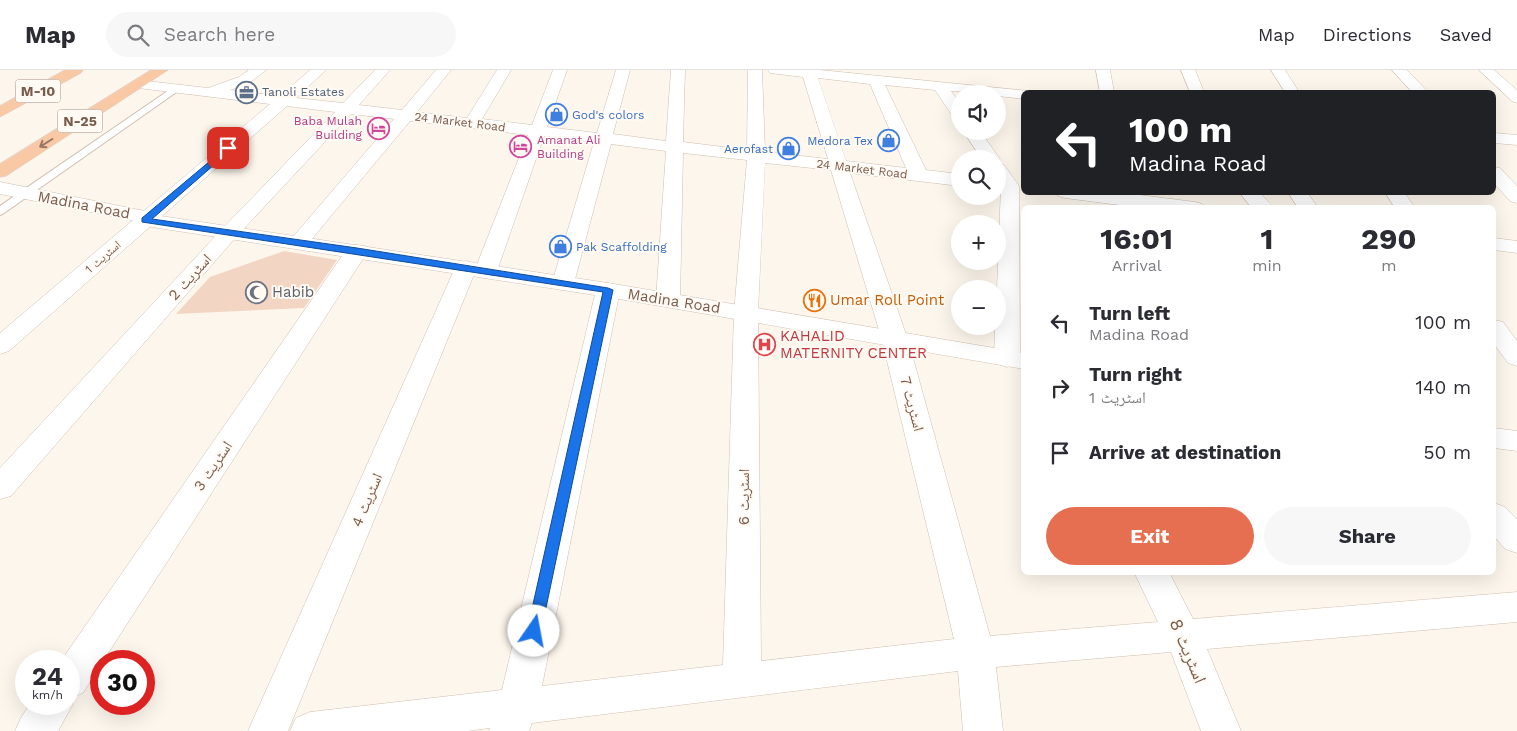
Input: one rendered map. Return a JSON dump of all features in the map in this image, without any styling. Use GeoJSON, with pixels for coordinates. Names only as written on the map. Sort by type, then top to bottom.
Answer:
{"type":"FeatureCollection","features":[{"type":"Feature","properties":{"kind":"highway","name":"M-10"},"geometry":{"type":"LineString","coordinates":[[0,112],[76,70]]}},
{"type":"Feature","properties":{"kind":"highway","name":"N-25"},"geometry":{"type":"LineString","coordinates":[[0,155],[139,77],[161,70]]}},
{"type":"Feature","properties":{"kind":"highway","name":"N-25"},"geometry":{"type":"LineString","coordinates":[[0,172],[139,77]]}},
{"type":"Feature","properties":{"kind":"street"},"geometry":{"type":"LineString","coordinates":[[209,92],[244,80],[259,70]]}},
{"type":"Feature","properties":{"kind":"street","name":"اسٹریٹ 1"},"geometry":{"type":"LineString","coordinates":[[0,346],[319,70]]}},
{"type":"Feature","properties":{"kind":"street","name":"اسٹریٹ 2"},"geometry":{"type":"LineString","coordinates":[[0,488],[230,232],[383,70]]}},
{"type":"Feature","properties":{"kind":"street"},"geometry":{"type":"LineString","coordinates":[[300,242],[444,70]]}},
{"type":"Feature","properties":{"kind":"street"},"geometry":{"type":"LineString","coordinates":[[472,123],[504,70]]}},
{"type":"Feature","properties":{"kind":"street","name":"اسٹریٹ 4"},"geometry":{"type":"LineString","coordinates":[[268,731],[538,131],[560,70]]}},
{"type":"Feature","properties":{"kind":"street"},"geometry":{"type":"LineString","coordinates":[[564,283],[623,70]]}},
{"type":"Feature","properties":{"kind":"street"},"geometry":{"type":"LineString","coordinates":[[668,300],[678,70]]}},
{"type":"Feature","properties":{"kind":"street","name":"اسٹریٹ 6"},"geometry":{"type":"LineString","coordinates":[[742,680],[746,313],[756,157],[755,70]]}},
{"type":"Feature","properties":{"kind":"street"},"geometry":{"type":"LineString","coordinates":[[775,70],[841,73],[875,79],[923,77],[940,86],[1016,88],[1021,101]]}},
{"type":"Feature","properties":{"kind":"street"},"geometry":{"type":"LineString","coordinates":[[1103,70],[1107,90]]}},
{"type":"Feature","properties":{"kind":"street"},"geometry":{"type":"LineString","coordinates":[[1188,70],[1196,90]]}},
{"type":"Feature","properties":{"kind":"street"},"geometry":{"type":"LineString","coordinates":[[1278,70],[1291,90]]}},
{"type":"Feature","properties":{"kind":"street"},"geometry":{"type":"LineString","coordinates":[[1399,70],[1418,90]]}},
{"type":"Feature","properties":{"kind":"street"},"geometry":{"type":"LineString","coordinates":[[1486,70],[1517,98]]}},
{"type":"Feature","properties":{"kind":"street","name":"اسٹریٹ 7"},"geometry":{"type":"LineString","coordinates":[[809,73],[895,340],[976,653],[983,731]]}},
{"type":"Feature","properties":{"kind":"street","name":"24 Market Road"},"geometry":{"type":"LineString","coordinates":[[139,77],[175,89],[951,179]]}},
{"type":"Feature","properties":{"kind":"street"},"geometry":{"type":"LineString","coordinates":[[875,79],[919,176]]}},
{"type":"Feature","properties":{"kind":"street"},"geometry":{"type":"LineString","coordinates":[[940,86],[951,102]]}},
{"type":"Feature","properties":{"kind":"street"},"geometry":{"type":"LineString","coordinates":[[1496,138],[1517,140]]}},
{"type":"Feature","properties":{"kind":"street"},"geometry":{"type":"LineString","coordinates":[[1496,174],[1517,197]]}},
{"type":"Feature","properties":{"kind":"street"},"geometry":{"type":"LineString","coordinates":[[1007,182],[1015,360]]}},
{"type":"Feature","properties":{"kind":"street","name":"Madina Road"},"geometry":{"type":"LineString","coordinates":[[0,188],[145,217],[145,220],[608,290],[1015,360]]}},
{"type":"Feature","properties":{"kind":"street"},"geometry":{"type":"LineString","coordinates":[[1099,195],[1172,202]]}},
{"type":"Feature","properties":{"kind":"street"},"geometry":{"type":"LineString","coordinates":[[1251,195],[1261,205]]}},
{"type":"Feature","properties":{"kind":"street"},"geometry":{"type":"LineString","coordinates":[[1496,244],[1517,247]]}},
{"type":"Feature","properties":{"kind":"street","name":"اسٹریٹ 3"},"geometry":{"type":"LineString","coordinates":[[80,665],[357,251]]}},
{"type":"Feature","properties":{"kind":"street"},"geometry":{"type":"LineString","coordinates":[[514,719],[608,290]]}},
{"type":"Feature","properties":{"kind":"street"},"geometry":{"type":"LineString","coordinates":[[1496,330],[1517,358]]}},
{"type":"Feature","properties":{"kind":"street"},"geometry":{"type":"LineString","coordinates":[[1496,438],[1517,441]]}},
{"type":"Feature","properties":{"kind":"street"},"geometry":{"type":"LineString","coordinates":[[1496,517],[1517,540]]}},
{"type":"Feature","properties":{"kind":"street","name":"اسٹریٹ 8"},"geometry":{"type":"LineString","coordinates":[[1152,575],[1183,636],[1221,731]]}},
{"type":"Feature","properties":{"kind":"street"},"geometry":{"type":"LineString","coordinates":[[310,731],[514,719],[742,680],[976,653],[1517,607]]}},
{"type":"Feature","properties":{"kind":"street"},"geometry":{"type":"LineString","coordinates":[[35,731],[46,715]]}},
{"type":"Feature","properties":{"kind":"lane"},"geometry":{"type":"LineString","coordinates":[[0,211],[175,89]]}},
{"type":"Feature","properties":{"kind":"building","name":"Habib"},"geometry":{"type":"Polygon","coordinates":[[[284,251],[337,260],[304,308],[176,314],[210,277],[284,251]]]}},
{"type":"Feature","properties":{"kind":"place","name":"Tanoli Estates"},"geometry":{"type":"Point","coordinates":[246,92]}},
{"type":"Feature","properties":{"kind":"place","name":"God's colors"},"geometry":{"type":"Point","coordinates":[556,115]}},
{"type":"Feature","properties":{"kind":"place","name":"Baba Mulah Building"},"geometry":{"type":"Point","coordinates":[378,128]}},
{"type":"Feature","properties":{"kind":"place","name":"Medora Tex"},"geometry":{"type":"Point","coordinates":[889,141]}},
{"type":"Feature","properties":{"kind":"place","name":"Amanat Ali Building"},"geometry":{"type":"Point","coordinates":[521,147]}},
{"type":"Feature","properties":{"kind":"place","name":"Aerofast"},"geometry":{"type":"Point","coordinates":[789,149]}},
{"type":"Feature","properties":{"kind":"place","name":"Pak Scaffolding"},"geometry":{"type":"Point","coordinates":[560,247]}},
{"type":"Feature","properties":{"kind":"place","name":"Habib"},"geometry":{"type":"Point","coordinates":[256,292]}},
{"type":"Feature","properties":{"kind":"place","name":"Umar Roll Point"},"geometry":{"type":"Point","coordinates":[814,300]}},
{"type":"Feature","properties":{"kind":"place","name":"KAHALID MATERNITY CENTER"},"geometry":{"type":"Point","coordinates":[764,345]}},
{"type":"Feature","properties":{"kind":"route"},"geometry":{"type":"LineString","coordinates":[[228,148],[145,220],[608,290],[534,631]]}}]}
